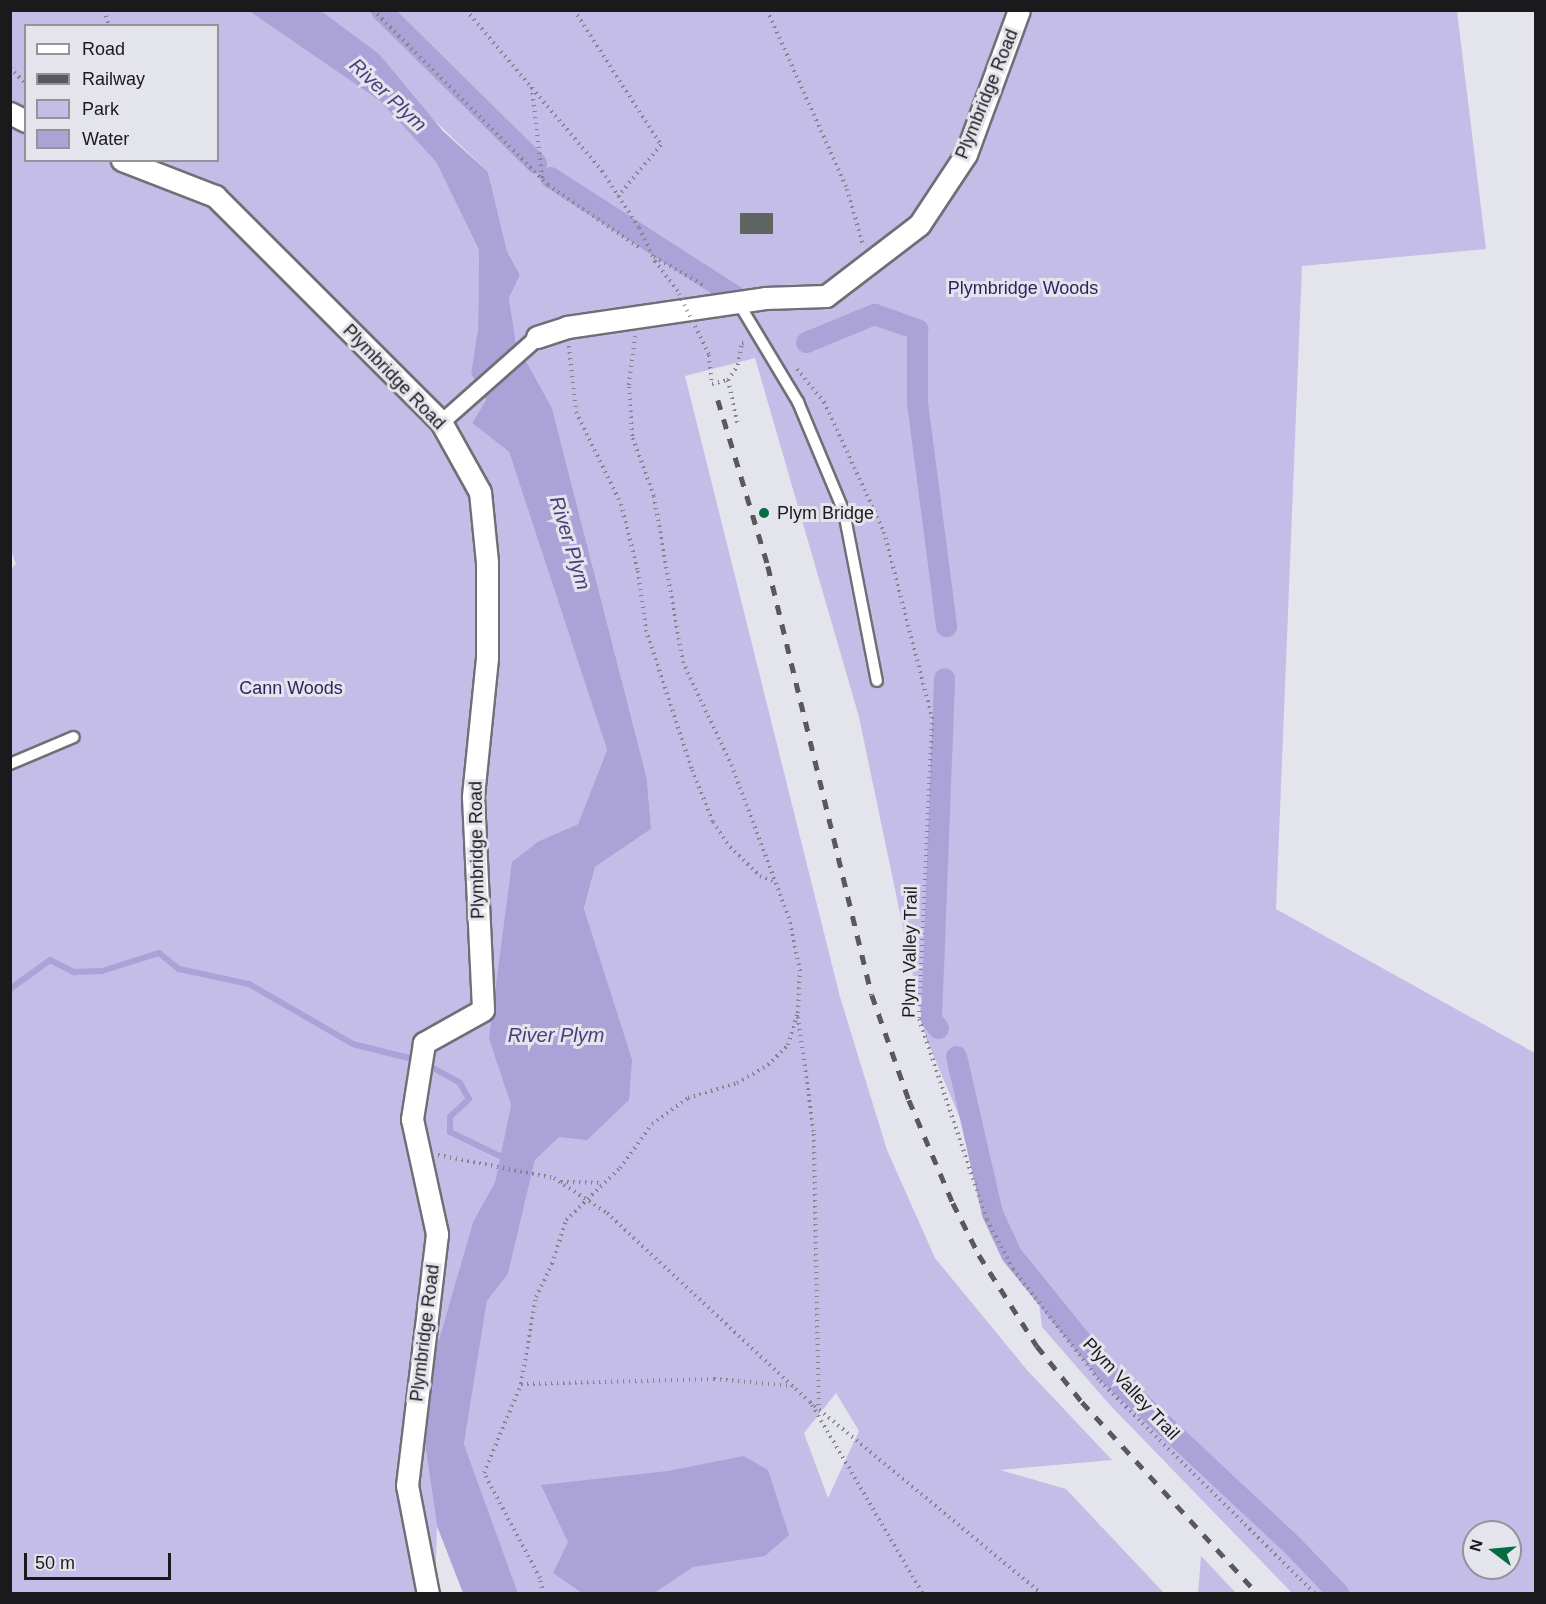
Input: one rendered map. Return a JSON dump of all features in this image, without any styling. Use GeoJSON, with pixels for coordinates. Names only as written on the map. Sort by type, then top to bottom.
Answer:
{"type":"FeatureCollection","features":[{"type":"Feature","properties":{"kind":"street","name":"Plymbridge Road"},"geometry":{"type":"LineString","coordinates":[[537,337],[567,327],[738,302],[826,296],[869,266],[919,225],[966,154],[1020,10]]}},
{"type":"Feature","properties":{"kind":"street"},"geometry":{"type":"LineString","coordinates":[[10,113],[24,119]]}},
{"type":"Feature","properties":{"kind":"street","name":"Plymbridge Road"},"geometry":{"type":"LineString","coordinates":[[127,162],[215,196],[441,422],[457,466],[480,492],[487,562],[487,658],[473,796],[483,1010],[424,1043],[412,1119],[437,1234],[407,1485],[428,1593]]}},
{"type":"Feature","properties":{"kind":"street"},"geometry":{"type":"LineString","coordinates":[[441,422],[537,337]]}},
{"type":"Feature","properties":{"kind":"lane"},"geometry":{"type":"LineString","coordinates":[[738,302],[758,340],[798,402],[844,512],[877,681]]}},
{"type":"Feature","properties":{"kind":"lane"},"geometry":{"type":"LineString","coordinates":[[10,764],[74,737]]}},
{"type":"Feature","properties":{"kind":"path"},"geometry":{"type":"LineString","coordinates":[[373,10],[542,179],[640,248]]}},
{"type":"Feature","properties":{"kind":"path"},"geometry":{"type":"LineString","coordinates":[[466,10],[532,86],[618,196],[639,228],[655,259],[679,294],[709,355],[712,384],[728,380],[738,366],[742,343],[758,340]]}},
{"type":"Feature","properties":{"kind":"path"},"geometry":{"type":"LineString","coordinates":[[574,10],[661,145],[618,196]]}},
{"type":"Feature","properties":{"kind":"path"},"geometry":{"type":"LineString","coordinates":[[767,10],[848,189],[869,266]]}},
{"type":"Feature","properties":{"kind":"path"},"geometry":{"type":"LineString","coordinates":[[10,68],[24,82]]}},
{"type":"Feature","properties":{"kind":"path"},"geometry":{"type":"LineString","coordinates":[[532,86],[542,179]]}},
{"type":"Feature","properties":{"kind":"path"},"geometry":{"type":"LineString","coordinates":[[655,259],[707,288]]}},
{"type":"Feature","properties":{"kind":"path"},"geometry":{"type":"LineString","coordinates":[[636,317],[629,385],[632,436],[654,496],[683,663],[732,766],[789,918],[800,972],[798,1013],[814,1134],[819,1408]]}},
{"type":"Feature","properties":{"kind":"path"},"geometry":{"type":"LineString","coordinates":[[567,327],[576,412],[621,504],[638,571],[646,630],[692,770],[713,822],[730,847],[760,876],[774,882]]}},
{"type":"Feature","properties":{"kind":"path","name":"Plym Valley Trail"},"geometry":{"type":"LineString","coordinates":[[796,367],[824,402],[884,532],[932,717],[919,1019],[987,1220],[1013,1269],[1100,1381],[1315,1593]]}},
{"type":"Feature","properties":{"kind":"path"},"geometry":{"type":"LineString","coordinates":[[728,380],[738,426]]}},
{"type":"Feature","properties":{"kind":"path"},"geometry":{"type":"LineString","coordinates":[[543,1593],[540,1578],[484,1473],[521,1384],[536,1297],[552,1264],[566,1220],[601,1183],[620,1168],[652,1124],[688,1098],[737,1083],[768,1065],[788,1045],[798,1013]]}},
{"type":"Feature","properties":{"kind":"path"},"geometry":{"type":"LineString","coordinates":[[420,1151],[554,1178],[607,1213],[810,1401],[1042,1593]]}},
{"type":"Feature","properties":{"kind":"path"},"geometry":{"type":"LineString","coordinates":[[559,1182],[601,1183]]}},
{"type":"Feature","properties":{"kind":"path"},"geometry":{"type":"LineString","coordinates":[[521,1384],[714,1379],[794,1386]]}},
{"type":"Feature","properties":{"kind":"path"},"geometry":{"type":"LineString","coordinates":[[810,1401],[923,1593]]}},
{"type":"Feature","properties":{"kind":"green space","name":"Cann Woods"},"geometry":{"type":"Polygon","coordinates":[[[11,11],[249,11],[380,101],[436,162],[479,250],[478,330],[471,374],[486,400],[472,423],[509,452],[607,750],[578,824],[539,841],[489,1039],[511,1105],[495,1182],[473,1222],[433,1360],[424,1437],[437,1526],[435,1593],[11,1593],[10,570],[16,564],[11,551],[11,11]]]}},
{"type":"Feature","properties":{"kind":"green space","name":"Plymbridge Woods"},"geometry":{"type":"Polygon","coordinates":[[[321,11],[1457,11],[1486,249],[1302,266],[1276,909],[1535,1053],[1535,1593],[1292,1593],[1109,1404],[1042,1327],[1036,1280],[996,1203],[926,1038],[859,717],[755,358],[685,376],[840,997],[887,1150],[935,1258],[1027,1370],[1112,1460],[1000,1470],[1066,1489],[1164,1593],[518,1593],[464,1444],[487,1301],[508,1274],[535,1160],[632,1059],[584,910],[595,867],[651,829],[647,779],[552,408],[516,343],[509,298],[520,275],[507,251],[488,172],[321,11]],[[836,1393],[804,1433],[828,1498],[859,1431],[836,1393]]]}},
{"type":"Feature","properties":{"kind":"green space"},"geometry":{"type":"Polygon","coordinates":[[[1201,1556],[1236,1593],[1198,1593],[1201,1556]]]}},
{"type":"Feature","properties":{"kind":"water","name":"River Plym"},"geometry":{"type":"Polygon","coordinates":[[[249,11],[321,11],[379,54],[443,131],[488,172],[507,251],[520,275],[509,298],[516,343],[552,408],[647,779],[651,829],[595,867],[584,909],[632,1059],[629,1100],[587,1140],[559,1137],[535,1160],[508,1274],[487,1301],[464,1444],[518,1593],[463,1593],[437,1526],[424,1437],[433,1360],[473,1222],[495,1182],[511,1105],[489,1039],[512,862],[539,841],[578,824],[607,750],[509,452],[472,423],[486,400],[471,374],[478,329],[479,250],[436,162],[380,101],[249,11]]]}},
{"type":"Feature","properties":{"kind":"water"},"geometry":{"type":"Polygon","coordinates":[[[744,1456],[768,1470],[789,1535],[765,1556],[693,1567],[654,1593],[582,1593],[553,1573],[568,1542],[541,1485],[668,1471],[744,1456]]]}},
{"type":"Feature","properties":{"kind":"building"},"geometry":{"type":"Polygon","coordinates":[[[740,213],[773,213],[773,234],[740,234],[740,213]]]}},
{"type":"Feature","properties":{"kind":"waterway"},"geometry":{"type":"LineString","coordinates":[[381,10],[536,163]]}},
{"type":"Feature","properties":{"kind":"waterway"},"geometry":{"type":"LineString","coordinates":[[550,177],[734,295]]}},
{"type":"Feature","properties":{"kind":"waterway"},"geometry":{"type":"LineString","coordinates":[[806,342],[874,314],[917,329],[917,402],[946,626]]}},
{"type":"Feature","properties":{"kind":"waterway"},"geometry":{"type":"LineString","coordinates":[[938,1028],[931,1019],[944,678]]}},
{"type":"Feature","properties":{"kind":"waterway"},"geometry":{"type":"LineString","coordinates":[[10,989],[50,960],[74,972],[102,971],[159,953],[179,969],[249,984],[353,1044],[417,1060]]}},
{"type":"Feature","properties":{"kind":"waterway"},"geometry":{"type":"LineString","coordinates":[[956,1056],[992,1213],[1011,1254],[1105,1370],[1293,1546],[1339,1594]]}},
{"type":"Feature","properties":{"kind":"waterway"},"geometry":{"type":"LineString","coordinates":[[426,1064],[460,1083],[469,1099],[450,1117],[450,1132],[506,1159]]}},
{"type":"Feature","properties":{"kind":"railway"},"geometry":{"type":"LineString","coordinates":[[718,400],[768,566],[872,995],[909,1100],[953,1203],[979,1255],[1037,1346],[1082,1402],[1258,1594]]}},
{"type":"Feature","properties":{"kind":"place","name":"Plym Bridge"},"geometry":{"type":"Point","coordinates":[764,513]}}]}
